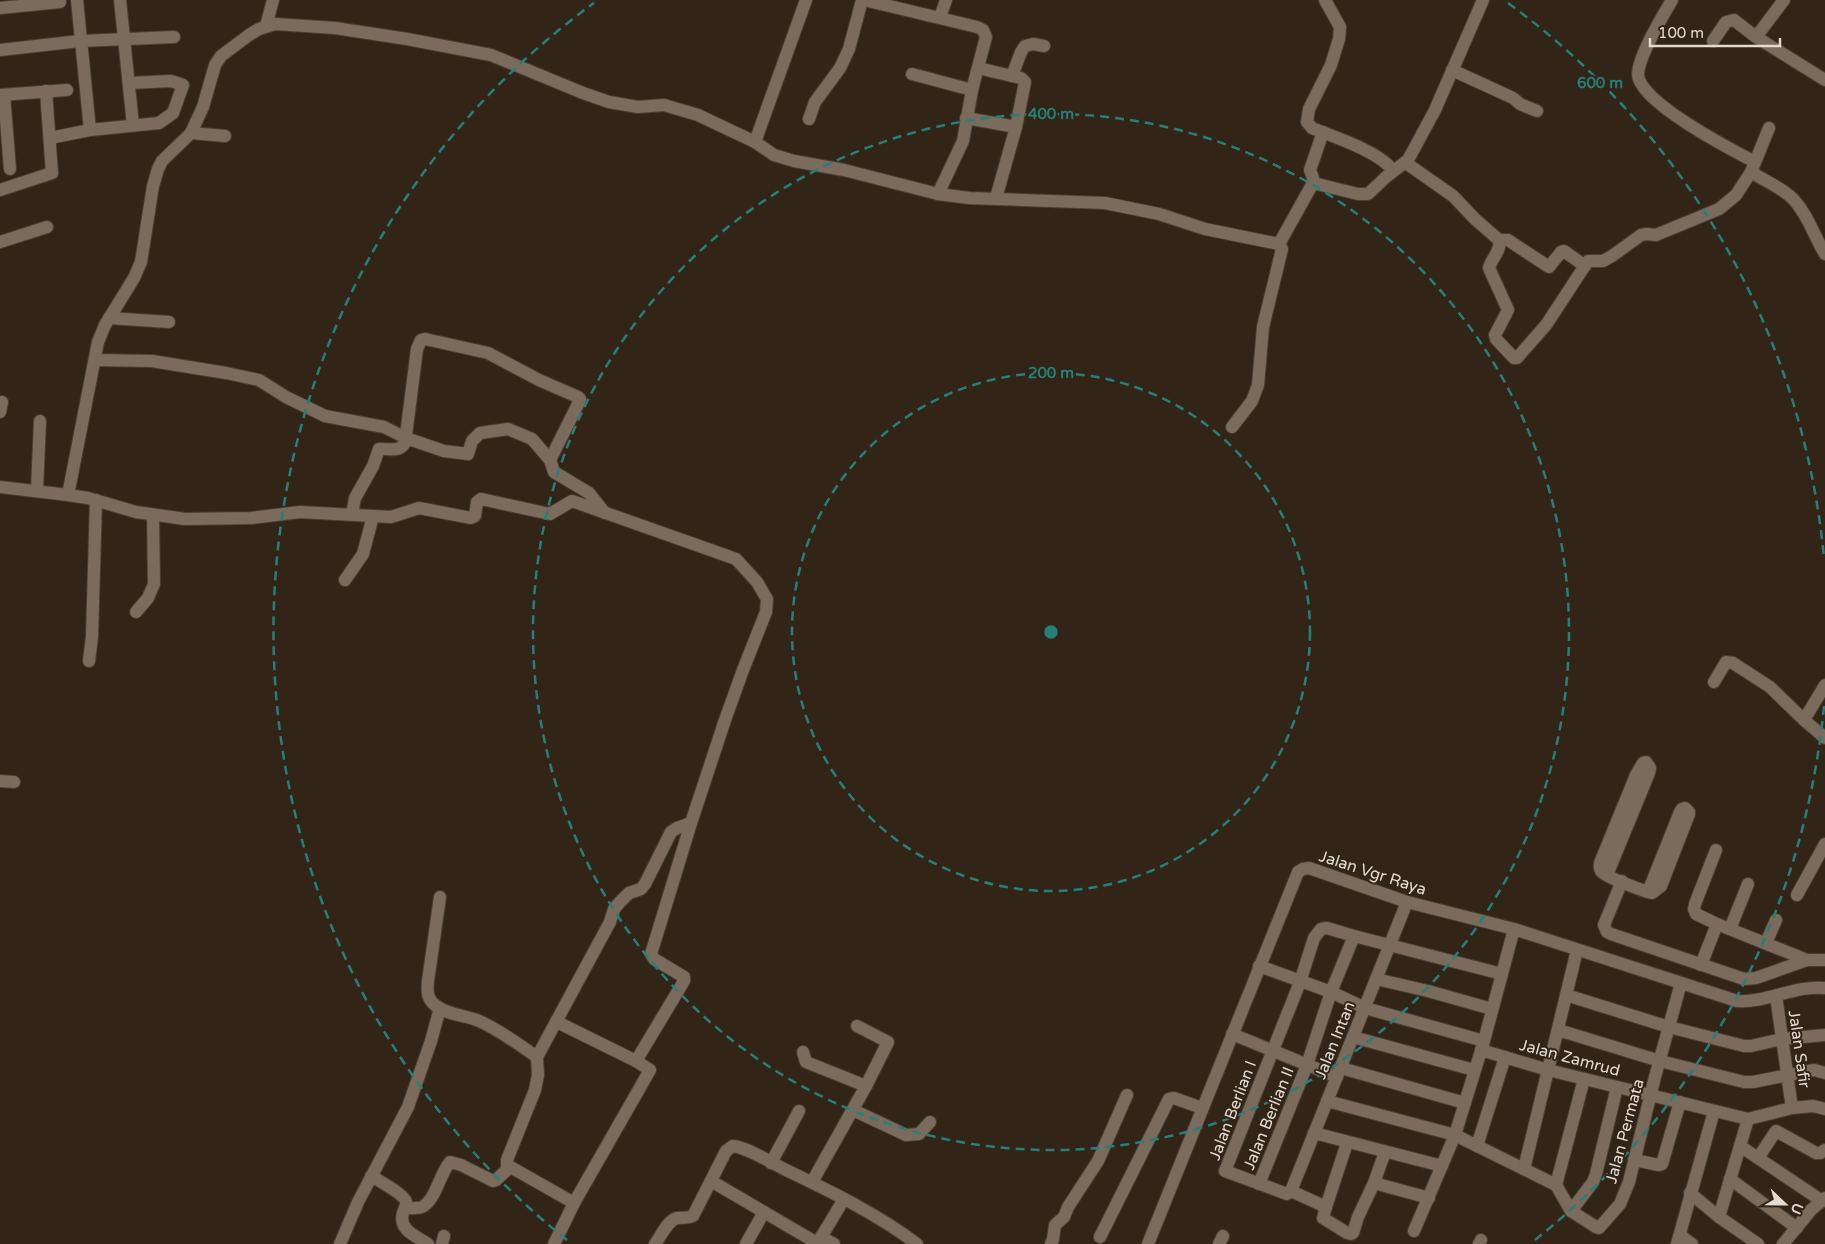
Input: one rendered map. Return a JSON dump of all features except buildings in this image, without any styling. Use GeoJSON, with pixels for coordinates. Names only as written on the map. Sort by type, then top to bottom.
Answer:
{"type":"FeatureCollection","features":[{"type":"Feature","properties":{"kind":"street"},"geometry":{"type":"LineString","coordinates":[[77,0],[90,130]]}},
{"type":"Feature","properties":{"kind":"street"},"geometry":{"type":"LineString","coordinates":[[120,0],[133,125]]}},
{"type":"Feature","properties":{"kind":"street"},"geometry":{"type":"LineString","coordinates":[[266,26],[273,0]]}},
{"type":"Feature","properties":{"kind":"street"},"geometry":{"type":"LineString","coordinates":[[755,142],[806,0]]}},
{"type":"Feature","properties":{"kind":"street"},"geometry":{"type":"LineString","coordinates":[[809,119],[818,97],[840,68],[849,49],[863,0],[978,27],[983,30],[986,37],[972,90],[960,150],[938,194]]}},
{"type":"Feature","properties":{"kind":"street"},"geometry":{"type":"LineString","coordinates":[[940,17],[946,0]]}},
{"type":"Feature","properties":{"kind":"street"},"geometry":{"type":"LineString","coordinates":[[1325,0],[1340,27],[1340,39],[1331,65],[1306,119],[1309,125],[1361,149],[1388,164],[1393,171]]}},
{"type":"Feature","properties":{"kind":"street"},"geometry":{"type":"LineString","coordinates":[[1312,183],[1363,195],[1373,190],[1393,171],[1406,163],[1424,133],[1483,0]]}},
{"type":"Feature","properties":{"kind":"street"},"geometry":{"type":"LineString","coordinates":[[1672,0],[1653,33],[1639,67],[1639,80],[1642,87],[1675,115],[1729,149],[1793,198],[1811,224],[1825,254]]}},
{"type":"Feature","properties":{"kind":"street"},"geometry":{"type":"LineString","coordinates":[[1756,37],[1784,0]]}},
{"type":"Feature","properties":{"kind":"street"},"geometry":{"type":"LineString","coordinates":[[0,8],[38,2],[60,2]]}},
{"type":"Feature","properties":{"kind":"street"},"geometry":{"type":"LineString","coordinates":[[1713,42],[1723,24],[1728,20],[1738,22],[1756,37],[1825,80]]}},
{"type":"Feature","properties":{"kind":"street"},"geometry":{"type":"LineString","coordinates":[[68,495],[86,398],[96,360],[98,342],[134,278],[140,262],[153,186],[158,169],[162,161],[190,132],[203,107],[218,60],[225,52],[266,26],[283,24],[335,28],[491,55],[583,93],[617,104],[638,107],[664,105],[678,108],[721,125],[774,154],[794,161],[844,170],[938,194],[969,198],[1105,204],[1159,214],[1205,229],[1279,244],[1282,249],[1263,327],[1258,385],[1252,402],[1232,427]]}},
{"type":"Feature","properties":{"kind":"street"},"geometry":{"type":"LineString","coordinates":[[0,50],[80,41],[174,37]]}},
{"type":"Feature","properties":{"kind":"street"},"geometry":{"type":"LineString","coordinates":[[1012,76],[1025,46],[1033,44],[1044,46]]}},
{"type":"Feature","properties":{"kind":"street"},"geometry":{"type":"LineString","coordinates":[[978,68],[1021,78],[1025,82],[1016,127],[996,198]]}},
{"type":"Feature","properties":{"kind":"street"},"geometry":{"type":"LineString","coordinates":[[1452,70],[1537,111]]}},
{"type":"Feature","properties":{"kind":"street"},"geometry":{"type":"LineString","coordinates":[[912,74],[972,90]]}},
{"type":"Feature","properties":{"kind":"street"},"geometry":{"type":"LineString","coordinates":[[50,138],[90,130],[159,123],[173,113],[183,85],[171,81],[129,83]]}},
{"type":"Feature","properties":{"kind":"street"},"geometry":{"type":"LineString","coordinates":[[10,169],[2,95],[66,90]]}},
{"type":"Feature","properties":{"kind":"street"},"geometry":{"type":"LineString","coordinates":[[0,190],[52,172],[46,91]]}},
{"type":"Feature","properties":{"kind":"street"},"geometry":{"type":"LineString","coordinates":[[966,118],[1016,127]]}},
{"type":"Feature","properties":{"kind":"street"},"geometry":{"type":"LineString","coordinates":[[1499,240],[1500,247],[1489,268],[1508,310],[1495,335],[1496,339],[1514,358],[1517,358],[1546,325],[1588,261],[1602,261],[1612,256],[1640,235],[1658,234],[1719,209],[1736,195],[1753,167],[1769,128]]}},
{"type":"Feature","properties":{"kind":"street"},"geometry":{"type":"LineString","coordinates":[[190,132],[225,136]]}},
{"type":"Feature","properties":{"kind":"street"},"geometry":{"type":"LineString","coordinates":[[1279,244],[1312,183],[1313,178],[1310,170],[1323,132]]}},
{"type":"Feature","properties":{"kind":"street"},"geometry":{"type":"LineString","coordinates":[[1406,163],[1453,196],[1474,219],[1499,240],[1508,240],[1549,267],[1561,252],[1564,251],[1585,266]]}},
{"type":"Feature","properties":{"kind":"street"},"geometry":{"type":"LineString","coordinates":[[0,242],[47,227]]}},
{"type":"Feature","properties":{"kind":"street"},"geometry":{"type":"LineString","coordinates":[[1816,238],[1825,228]]}},
{"type":"Feature","properties":{"kind":"street"},"geometry":{"type":"LineString","coordinates":[[110,318],[170,322]]}},
{"type":"Feature","properties":{"kind":"street"},"geometry":{"type":"LineString","coordinates":[[352,514],[355,498],[373,466],[379,449],[396,450],[403,447],[421,340],[425,339],[488,353],[539,380],[578,397],[580,399],[579,402],[550,460]]}},
{"type":"Feature","properties":{"kind":"street"},"geometry":{"type":"LineString","coordinates":[[96,360],[152,361],[259,380],[286,397],[325,416],[384,427],[406,438],[444,451],[468,454],[472,441],[480,434],[508,429],[532,439],[550,460],[554,472],[589,493],[606,513]]}},
{"type":"Feature","properties":{"kind":"street"},"geometry":{"type":"LineString","coordinates":[[37,490],[40,421]]}},
{"type":"Feature","properties":{"kind":"street"},"geometry":{"type":"LineString","coordinates":[[0,487],[68,495],[96,500],[128,510],[153,515],[185,518],[242,518],[300,512],[391,517],[419,508],[472,518],[475,516],[477,502],[483,499],[550,514],[572,501],[736,559],[757,582],[767,599],[766,612],[738,681],[691,823],[651,954],[654,960],[685,979],[636,1061]]}},
{"type":"Feature","properties":{"kind":"street"},"geometry":{"type":"LineString","coordinates":[[89,661],[92,637],[96,500]]}},
{"type":"Feature","properties":{"kind":"street"},"geometry":{"type":"LineString","coordinates":[[136,612],[148,598],[154,584],[153,515]]}},
{"type":"Feature","properties":{"kind":"street"},"geometry":{"type":"LineString","coordinates":[[345,580],[362,554],[373,516]]}},
{"type":"Feature","properties":{"kind":"street"},"geometry":{"type":"LineString","coordinates":[[1714,682],[1724,664],[1730,662],[1770,687],[1825,738]]}},
{"type":"Feature","properties":{"kind":"street"},"geometry":{"type":"LineString","coordinates":[[1804,720],[1825,685]]}},
{"type":"Feature","properties":{"kind":"street"},"geometry":{"type":"LineString","coordinates":[[1607,875],[1649,773],[1650,768],[1646,762],[1642,763],[1636,775],[1600,863],[1601,870],[1607,875],[1648,892],[1656,892],[1661,886],[1689,814],[1686,808],[1682,808],[1680,812],[1648,892]]}},
{"type":"Feature","properties":{"kind":"street"},"geometry":{"type":"LineString","coordinates":[[0,781],[14,782]]}},
{"type":"Feature","properties":{"kind":"street"},"geometry":{"type":"LineString","coordinates":[[574,1203],[509,1168],[507,1165],[507,1160],[535,1090],[538,1075],[537,1057],[610,922],[614,909],[629,894],[636,892],[645,884],[672,832],[691,823]]}},
{"type":"Feature","properties":{"kind":"street"},"geometry":{"type":"LineString","coordinates":[[1797,895],[1825,844]]}},
{"type":"Feature","properties":{"kind":"street"},"geometry":{"type":"LineString","coordinates":[[1716,850],[1694,909],[1696,914],[1807,960]]}},
{"type":"Feature","properties":{"kind":"street","name":"Jalan Vgr Raya"},"geometry":{"type":"LineString","coordinates":[[1148,1244],[1259,966],[1298,872],[1303,868],[1309,868],[1407,902],[1514,930],[1737,1001],[1753,1001],[1814,987],[1825,988]]}},
{"type":"Feature","properties":{"kind":"street"},"geometry":{"type":"LineString","coordinates":[[1622,881],[1605,920],[1607,932],[1744,979],[1750,979],[1807,960],[1825,960]]}},
{"type":"Feature","properties":{"kind":"street"},"geometry":{"type":"LineString","coordinates":[[1730,929],[1748,884]]}},
{"type":"Feature","properties":{"kind":"street"},"geometry":{"type":"LineString","coordinates":[[440,897],[427,995],[440,1008],[492,1027],[537,1057]]}},
{"type":"Feature","properties":{"kind":"street","name":"Jalan Intan"},"geometry":{"type":"LineString","coordinates":[[1291,1190],[1407,902]]}},
{"type":"Feature","properties":{"kind":"street"},"geometry":{"type":"LineString","coordinates":[[1766,943],[1776,920]]}},
{"type":"Feature","properties":{"kind":"street"},"geometry":{"type":"LineString","coordinates":[[1701,965],[1717,924]]}},
{"type":"Feature","properties":{"kind":"street"},"geometry":{"type":"LineString","coordinates":[[1273,1051],[1300,982],[1314,938],[1321,929],[1328,928],[1502,974]]}},
{"type":"Feature","properties":{"kind":"street"},"geometry":{"type":"LineString","coordinates":[[1414,1231],[1455,1135],[1514,930]]}},
{"type":"Feature","properties":{"kind":"street","name":"Jalan Berlian II"},"geometry":{"type":"LineString","coordinates":[[1259,1184],[1308,1065],[1331,992],[1354,936]]}},
{"type":"Feature","properties":{"kind":"street"},"geometry":{"type":"LineString","coordinates":[[1524,1169],[1577,950]]}},
{"type":"Feature","properties":{"kind":"street","name":"Jalan Zamrud"},"geometry":{"type":"LineString","coordinates":[[1259,966],[1331,992],[1365,1008],[1482,1046],[1505,1057],[1548,1070],[1748,1119],[1792,1108],[1812,1106],[1825,1110]]}},
{"type":"Feature","properties":{"kind":"street"},"geometry":{"type":"LineString","coordinates":[[1376,979],[1492,1009]]}},
{"type":"Feature","properties":{"kind":"street","name":"Jalan Permata"},"geometry":{"type":"LineString","coordinates":[[1556,1185],[1571,1211],[1596,1227],[1601,1226],[1620,1204],[1629,1182],[1681,983]]}},
{"type":"Feature","properties":{"kind":"street"},"geometry":{"type":"LineString","coordinates":[[1566,995],[1669,1027],[1744,1046],[1782,1039],[1825,1036]]}},
{"type":"Feature","properties":{"kind":"street","name":"Jalan Safir"},"geometry":{"type":"LineString","coordinates":[[1776,996],[1792,1108]]}},
{"type":"Feature","properties":{"kind":"street"},"geometry":{"type":"LineString","coordinates":[[340,1244],[371,1176],[408,1107],[431,1041],[440,1008]]}},
{"type":"Feature","properties":{"kind":"street"},"geometry":{"type":"LineString","coordinates":[[554,1244],[574,1203],[650,1070],[636,1061],[557,1022]]}},
{"type":"Feature","properties":{"kind":"street"},"geometry":{"type":"LineString","coordinates":[[812,1182],[882,1057],[888,1042],[857,1026]]}},
{"type":"Feature","properties":{"kind":"street"},"geometry":{"type":"LineString","coordinates":[[1558,1030],[1744,1082],[1753,1082],[1814,1070],[1825,1073]]}},
{"type":"Feature","properties":{"kind":"street"},"geometry":{"type":"LineString","coordinates":[[1232,1034],[1308,1065],[1465,1103]]}},
{"type":"Feature","properties":{"kind":"street"},"geometry":{"type":"LineString","coordinates":[[1353,1037],[1474,1070]]}},
{"type":"Feature","properties":{"kind":"street","name":"Jalan Berlian I"},"geometry":{"type":"LineString","coordinates":[[1273,1051],[1224,1171],[1287,1194],[1291,1190]]}},
{"type":"Feature","properties":{"kind":"street"},"geometry":{"type":"LineString","coordinates":[[803,1052],[806,1062],[866,1086]]}},
{"type":"Feature","properties":{"kind":"street"},"geometry":{"type":"LineString","coordinates":[[1477,1146],[1505,1057]]}},
{"type":"Feature","properties":{"kind":"street"},"geometry":{"type":"LineString","coordinates":[[1327,1102],[1455,1135],[1556,1185],[1584,1079]]}},
{"type":"Feature","properties":{"kind":"street"},"geometry":{"type":"LineString","coordinates":[[1571,1211],[1593,1182],[1596,1174],[1617,1087]]}},
{"type":"Feature","properties":{"kind":"street"},"geometry":{"type":"LineString","coordinates":[[1051,1244],[1054,1239],[1056,1223],[1064,1218],[1068,1206],[1096,1164],[1127,1096]]}},
{"type":"Feature","properties":{"kind":"street"},"geometry":{"type":"LineString","coordinates":[[1100,1237],[1170,1098],[1202,1108]]}},
{"type":"Feature","properties":{"kind":"street"},"geometry":{"type":"LineString","coordinates":[[1634,1160],[1658,1165],[1662,1164],[1680,1102]]}},
{"type":"Feature","properties":{"kind":"street"},"geometry":{"type":"LineString","coordinates":[[853,1110],[906,1135],[919,1134],[930,1122]]}},
{"type":"Feature","properties":{"kind":"street"},"geometry":{"type":"LineString","coordinates":[[1692,1244],[1679,1240],[1714,1110]]}},
{"type":"Feature","properties":{"kind":"street"},"geometry":{"type":"LineString","coordinates":[[771,1162],[800,1111]]}},
{"type":"Feature","properties":{"kind":"street"},"geometry":{"type":"LineString","coordinates":[[1719,1217],[1748,1119]]}},
{"type":"Feature","properties":{"kind":"street"},"geometry":{"type":"LineString","coordinates":[[1758,1158],[1776,1131],[1816,1153],[1822,1153],[1825,1150]]}},
{"type":"Feature","properties":{"kind":"street"},"geometry":{"type":"LineString","coordinates":[[1314,1133],[1442,1166]]}},
{"type":"Feature","properties":{"kind":"street"},"geometry":{"type":"LineString","coordinates":[[1347,1143],[1323,1218],[1351,1234],[1374,1183],[1385,1152]]}},
{"type":"Feature","properties":{"kind":"street"},"geometry":{"type":"LineString","coordinates":[[655,1244],[670,1222],[693,1216],[726,1151],[733,1146],[771,1162],[844,1198],[887,1222],[918,1244]]}},
{"type":"Feature","properties":{"kind":"street"},"geometry":{"type":"LineString","coordinates":[[1740,1146],[1824,1200],[1811,1210],[1783,1244]]}},
{"type":"Feature","properties":{"kind":"street"},"geometry":{"type":"LineString","coordinates":[[405,1208],[420,1208],[424,1205],[450,1162],[461,1164],[493,1181],[509,1168]]}},
{"type":"Feature","properties":{"kind":"street"},"geometry":{"type":"LineString","coordinates":[[371,1176],[404,1197],[407,1202],[402,1219],[403,1227],[428,1244]]}},
{"type":"Feature","properties":{"kind":"street"},"geometry":{"type":"LineString","coordinates":[[1730,1179],[1797,1228]]}},
{"type":"Feature","properties":{"kind":"street"},"geometry":{"type":"LineString","coordinates":[[711,1181],[818,1241],[834,1244]]}},
{"type":"Feature","properties":{"kind":"street"},"geometry":{"type":"LineString","coordinates":[[1374,1183],[1429,1198]]}},
{"type":"Feature","properties":{"kind":"street"},"geometry":{"type":"LineString","coordinates":[[1291,1190],[1326,1207]]}},
{"type":"Feature","properties":{"kind":"street"},"geometry":{"type":"LineString","coordinates":[[1690,1194],[1758,1244]]}},
{"type":"Feature","properties":{"kind":"street"},"geometry":{"type":"LineString","coordinates":[[818,1241],[844,1198]]}},
{"type":"Feature","properties":{"kind":"street"},"geometry":{"type":"LineString","coordinates":[[746,1244],[764,1212]]}}]}
